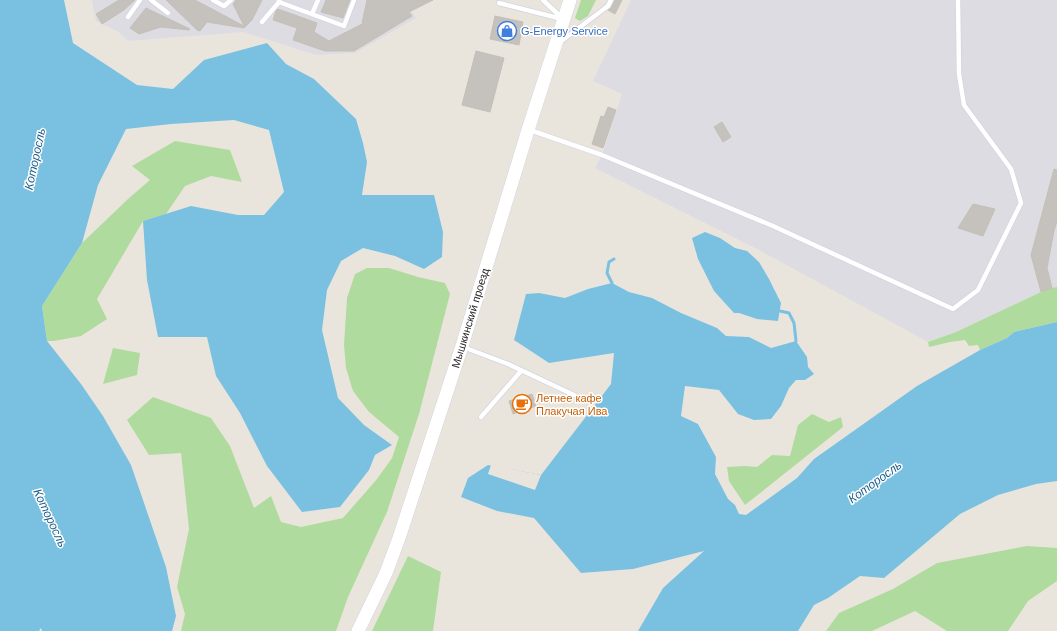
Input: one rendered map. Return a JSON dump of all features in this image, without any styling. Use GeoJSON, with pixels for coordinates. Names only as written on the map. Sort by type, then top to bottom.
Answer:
{"type":"FeatureCollection","features":[{"type":"Feature","properties":{"kind":"main road","name":"Мышкинский проезд"},"geometry":{"type":"LineString","coordinates":[[358,631],[386,573],[399,538],[462,346],[528,130],[570,0]]}},
{"type":"Feature","properties":{"kind":"lane"},"geometry":{"type":"LineString","coordinates":[[128,17],[140,0]]}},
{"type":"Feature","properties":{"kind":"lane"},"geometry":{"type":"LineString","coordinates":[[151,0],[168,13]]}},
{"type":"Feature","properties":{"kind":"lane"},"geometry":{"type":"LineString","coordinates":[[214,0],[224,6],[231,0]]}},
{"type":"Feature","properties":{"kind":"lane"},"geometry":{"type":"LineString","coordinates":[[312,14],[318,0]]}},
{"type":"Feature","properties":{"kind":"lane"},"geometry":{"type":"LineString","coordinates":[[262,22],[279,1],[344,26],[354,0]]}},
{"type":"Feature","properties":{"kind":"lane"},"geometry":{"type":"LineString","coordinates":[[543,0],[563,20]]}},
{"type":"Feature","properties":{"kind":"lane"},"geometry":{"type":"LineString","coordinates":[[554,47],[608,6],[611,0]]}},
{"type":"Feature","properties":{"kind":"lane"},"geometry":{"type":"LineString","coordinates":[[528,130],[602,155],[773,226],[953,309],[978,290],[1021,203],[1011,169],[964,105],[959,74],[958,0]]}},
{"type":"Feature","properties":{"kind":"lane"},"geometry":{"type":"LineString","coordinates":[[499,3],[563,20]]}},
{"type":"Feature","properties":{"kind":"lane"},"geometry":{"type":"LineString","coordinates":[[462,346],[522,370],[574,395]]}},
{"type":"Feature","properties":{"kind":"lane"},"geometry":{"type":"LineString","coordinates":[[481,417],[522,370]]}},
{"type":"Feature","properties":{"kind":"shaded area"},"geometry":{"type":"Polygon","coordinates":[[[92,0],[405,0],[416,18],[355,53],[316,55],[244,32],[128,41],[119,32],[96,21],[92,0]]]}},
{"type":"Feature","properties":{"kind":"shaded area"},"geometry":{"type":"Polygon","coordinates":[[[631,0],[1057,0],[1057,287],[1041,292],[956,332],[928,342],[759,250],[595,168],[602,155],[622,94],[593,81],[631,0]]]}},
{"type":"Feature","properties":{"kind":"green space"},"geometry":{"type":"Polygon","coordinates":[[[581,0],[596,0],[588,16],[580,21],[575,18],[581,0]]]}},
{"type":"Feature","properties":{"kind":"green space"},"geometry":{"type":"Polygon","coordinates":[[[175,141],[230,150],[242,182],[211,176],[185,186],[166,214],[143,221],[97,299],[107,319],[81,336],[47,341],[42,306],[82,243],[150,180],[132,166],[175,141]]]}},
{"type":"Feature","properties":{"kind":"green space"},"geometry":{"type":"Polygon","coordinates":[[[367,268],[389,268],[445,283],[450,294],[419,414],[387,512],[348,597],[336,631],[181,631],[185,614],[177,587],[189,529],[181,453],[149,455],[127,420],[153,397],[211,418],[230,446],[254,508],[271,496],[281,522],[301,527],[343,518],[377,479],[392,458],[399,437],[369,412],[353,391],[346,368],[344,345],[347,298],[355,274],[367,268]]]}},
{"type":"Feature","properties":{"kind":"green space"},"geometry":{"type":"Polygon","coordinates":[[[1057,287],[1057,322],[1014,332],[1007,338],[980,350],[978,345],[969,346],[965,340],[929,347],[928,342],[956,332],[1041,292],[1057,287]]]}},
{"type":"Feature","properties":{"kind":"green space"},"geometry":{"type":"Polygon","coordinates":[[[113,348],[140,353],[137,375],[103,384],[113,348]]]}},
{"type":"Feature","properties":{"kind":"green space"},"geometry":{"type":"Polygon","coordinates":[[[812,414],[829,422],[841,417],[843,427],[745,505],[729,481],[727,467],[757,467],[772,455],[790,456],[798,425],[812,414]]]}},
{"type":"Feature","properties":{"kind":"green space"},"geometry":{"type":"Polygon","coordinates":[[[1027,546],[1057,548],[1057,581],[1028,601],[1008,631],[947,631],[915,611],[872,631],[826,631],[839,613],[893,589],[937,563],[1027,546]]]}},
{"type":"Feature","properties":{"kind":"green space"},"geometry":{"type":"Polygon","coordinates":[[[408,556],[441,572],[433,631],[372,631],[408,556]]]}},
{"type":"Feature","properties":{"kind":"water","name":"Которосль"},"geometry":{"type":"Polygon","coordinates":[[[0,0],[64,0],[73,43],[137,85],[173,89],[204,60],[267,43],[286,64],[314,79],[356,119],[367,162],[362,195],[434,195],[443,232],[442,257],[424,269],[395,256],[363,248],[341,261],[327,290],[322,330],[338,398],[364,425],[392,445],[375,455],[369,470],[340,507],[302,512],[267,466],[240,413],[216,376],[207,337],[158,337],[147,280],[143,221],[191,206],[238,215],[264,215],[284,192],[269,130],[234,120],[171,124],[126,129],[98,185],[82,243],[42,306],[47,341],[81,384],[103,416],[131,465],[166,567],[176,616],[172,631],[42,631],[41,628],[39,631],[0,631],[0,0]]]}},
{"type":"Feature","properties":{"kind":"water"},"geometry":{"type":"Polygon","coordinates":[[[705,232],[720,238],[735,248],[747,251],[759,262],[781,303],[778,321],[757,319],[739,313],[734,313],[714,291],[698,259],[692,238],[705,232]]]}},
{"type":"Feature","properties":{"kind":"water","name":"Которосль"},"geometry":{"type":"Polygon","coordinates":[[[612,283],[629,292],[652,298],[681,313],[717,328],[726,336],[749,337],[771,348],[796,341],[807,357],[808,367],[814,374],[805,380],[796,380],[789,388],[781,406],[771,419],[754,420],[738,414],[719,390],[685,386],[681,416],[698,424],[716,457],[715,474],[728,499],[735,505],[739,514],[746,515],[797,478],[814,459],[917,386],[980,350],[1007,338],[1014,332],[1057,322],[1057,481],[1036,484],[998,495],[960,514],[884,578],[860,576],[828,598],[814,605],[798,631],[638,631],[663,588],[704,551],[633,569],[581,573],[534,518],[497,511],[461,497],[468,478],[488,465],[541,475],[611,384],[614,353],[549,363],[514,340],[526,294],[539,293],[565,298],[588,289],[612,283]]]}},
{"type":"Feature","properties":{"kind":"pier"},"geometry":{"type":"Polygon","coordinates":[[[491,465],[541,475],[535,490],[488,474],[491,465]]]}},
{"type":"Feature","properties":{"kind":"building"},"geometry":{"type":"Polygon","coordinates":[[[119,0],[135,0],[124,10],[102,24],[96,14],[119,0]]]}},
{"type":"Feature","properties":{"kind":"building"},"geometry":{"type":"Polygon","coordinates":[[[166,0],[195,0],[244,26],[233,4],[236,0],[262,0],[252,20],[244,28],[207,22],[200,31],[197,30],[166,0]]]}},
{"type":"Feature","properties":{"kind":"building"},"geometry":{"type":"Polygon","coordinates":[[[326,0],[350,0],[343,18],[321,12],[326,0]]]}},
{"type":"Feature","properties":{"kind":"building"},"geometry":{"type":"Polygon","coordinates":[[[367,0],[433,0],[409,12],[412,16],[354,51],[325,51],[293,40],[297,28],[273,20],[278,9],[317,23],[314,32],[329,41],[364,23],[362,23],[367,0]]]}},
{"type":"Feature","properties":{"kind":"building"},"geometry":{"type":"Polygon","coordinates":[[[615,0],[622,0],[615,14],[608,10],[611,8],[615,0]]]}},
{"type":"Feature","properties":{"kind":"building"},"geometry":{"type":"Polygon","coordinates":[[[146,8],[190,29],[161,27],[139,34],[130,28],[146,8]]]}},
{"type":"Feature","properties":{"kind":"building","name":"G-Energy Service"},"geometry":{"type":"Polygon","coordinates":[[[495,16],[523,22],[519,45],[490,39],[495,16]]]}},
{"type":"Feature","properties":{"kind":"building"},"geometry":{"type":"Polygon","coordinates":[[[476,51],[504,58],[490,112],[462,105],[476,51]]]}},
{"type":"Feature","properties":{"kind":"building"},"geometry":{"type":"Polygon","coordinates":[[[608,107],[616,110],[603,148],[592,144],[601,116],[604,117],[608,107]]]}},
{"type":"Feature","properties":{"kind":"building"},"geometry":{"type":"Polygon","coordinates":[[[722,122],[731,137],[723,142],[714,127],[722,122]]]}},
{"type":"Feature","properties":{"kind":"building"},"geometry":{"type":"Polygon","coordinates":[[[1054,169],[1057,170],[1057,221],[1047,268],[1052,288],[1041,292],[1031,255],[1054,169]]]}},
{"type":"Feature","properties":{"kind":"building"},"geometry":{"type":"Polygon","coordinates":[[[973,204],[995,209],[983,236],[958,228],[973,204]]]}},
{"type":"Feature","properties":{"kind":"building","name":"Летнее кафе Плакучая Ива"},"geometry":{"type":"Polygon","coordinates":[[[532,394],[536,406],[513,414],[509,401],[532,394]]]}},
{"type":"Feature","properties":{"kind":"waterway"},"geometry":{"type":"LineString","coordinates":[[612,283],[607,273],[609,262],[614,259]]}},
{"type":"Feature","properties":{"kind":"waterway"},"geometry":{"type":"LineString","coordinates":[[780,311],[789,313],[794,323],[796,341]]}},
{"type":"Feature","properties":{"kind":"place","name":"G-Energy Service"},"geometry":{"type":"Point","coordinates":[507,31]}},
{"type":"Feature","properties":{"kind":"place","name":"Летнее кафе Плакучая Ива"},"geometry":{"type":"Point","coordinates":[522,404]}}]}
